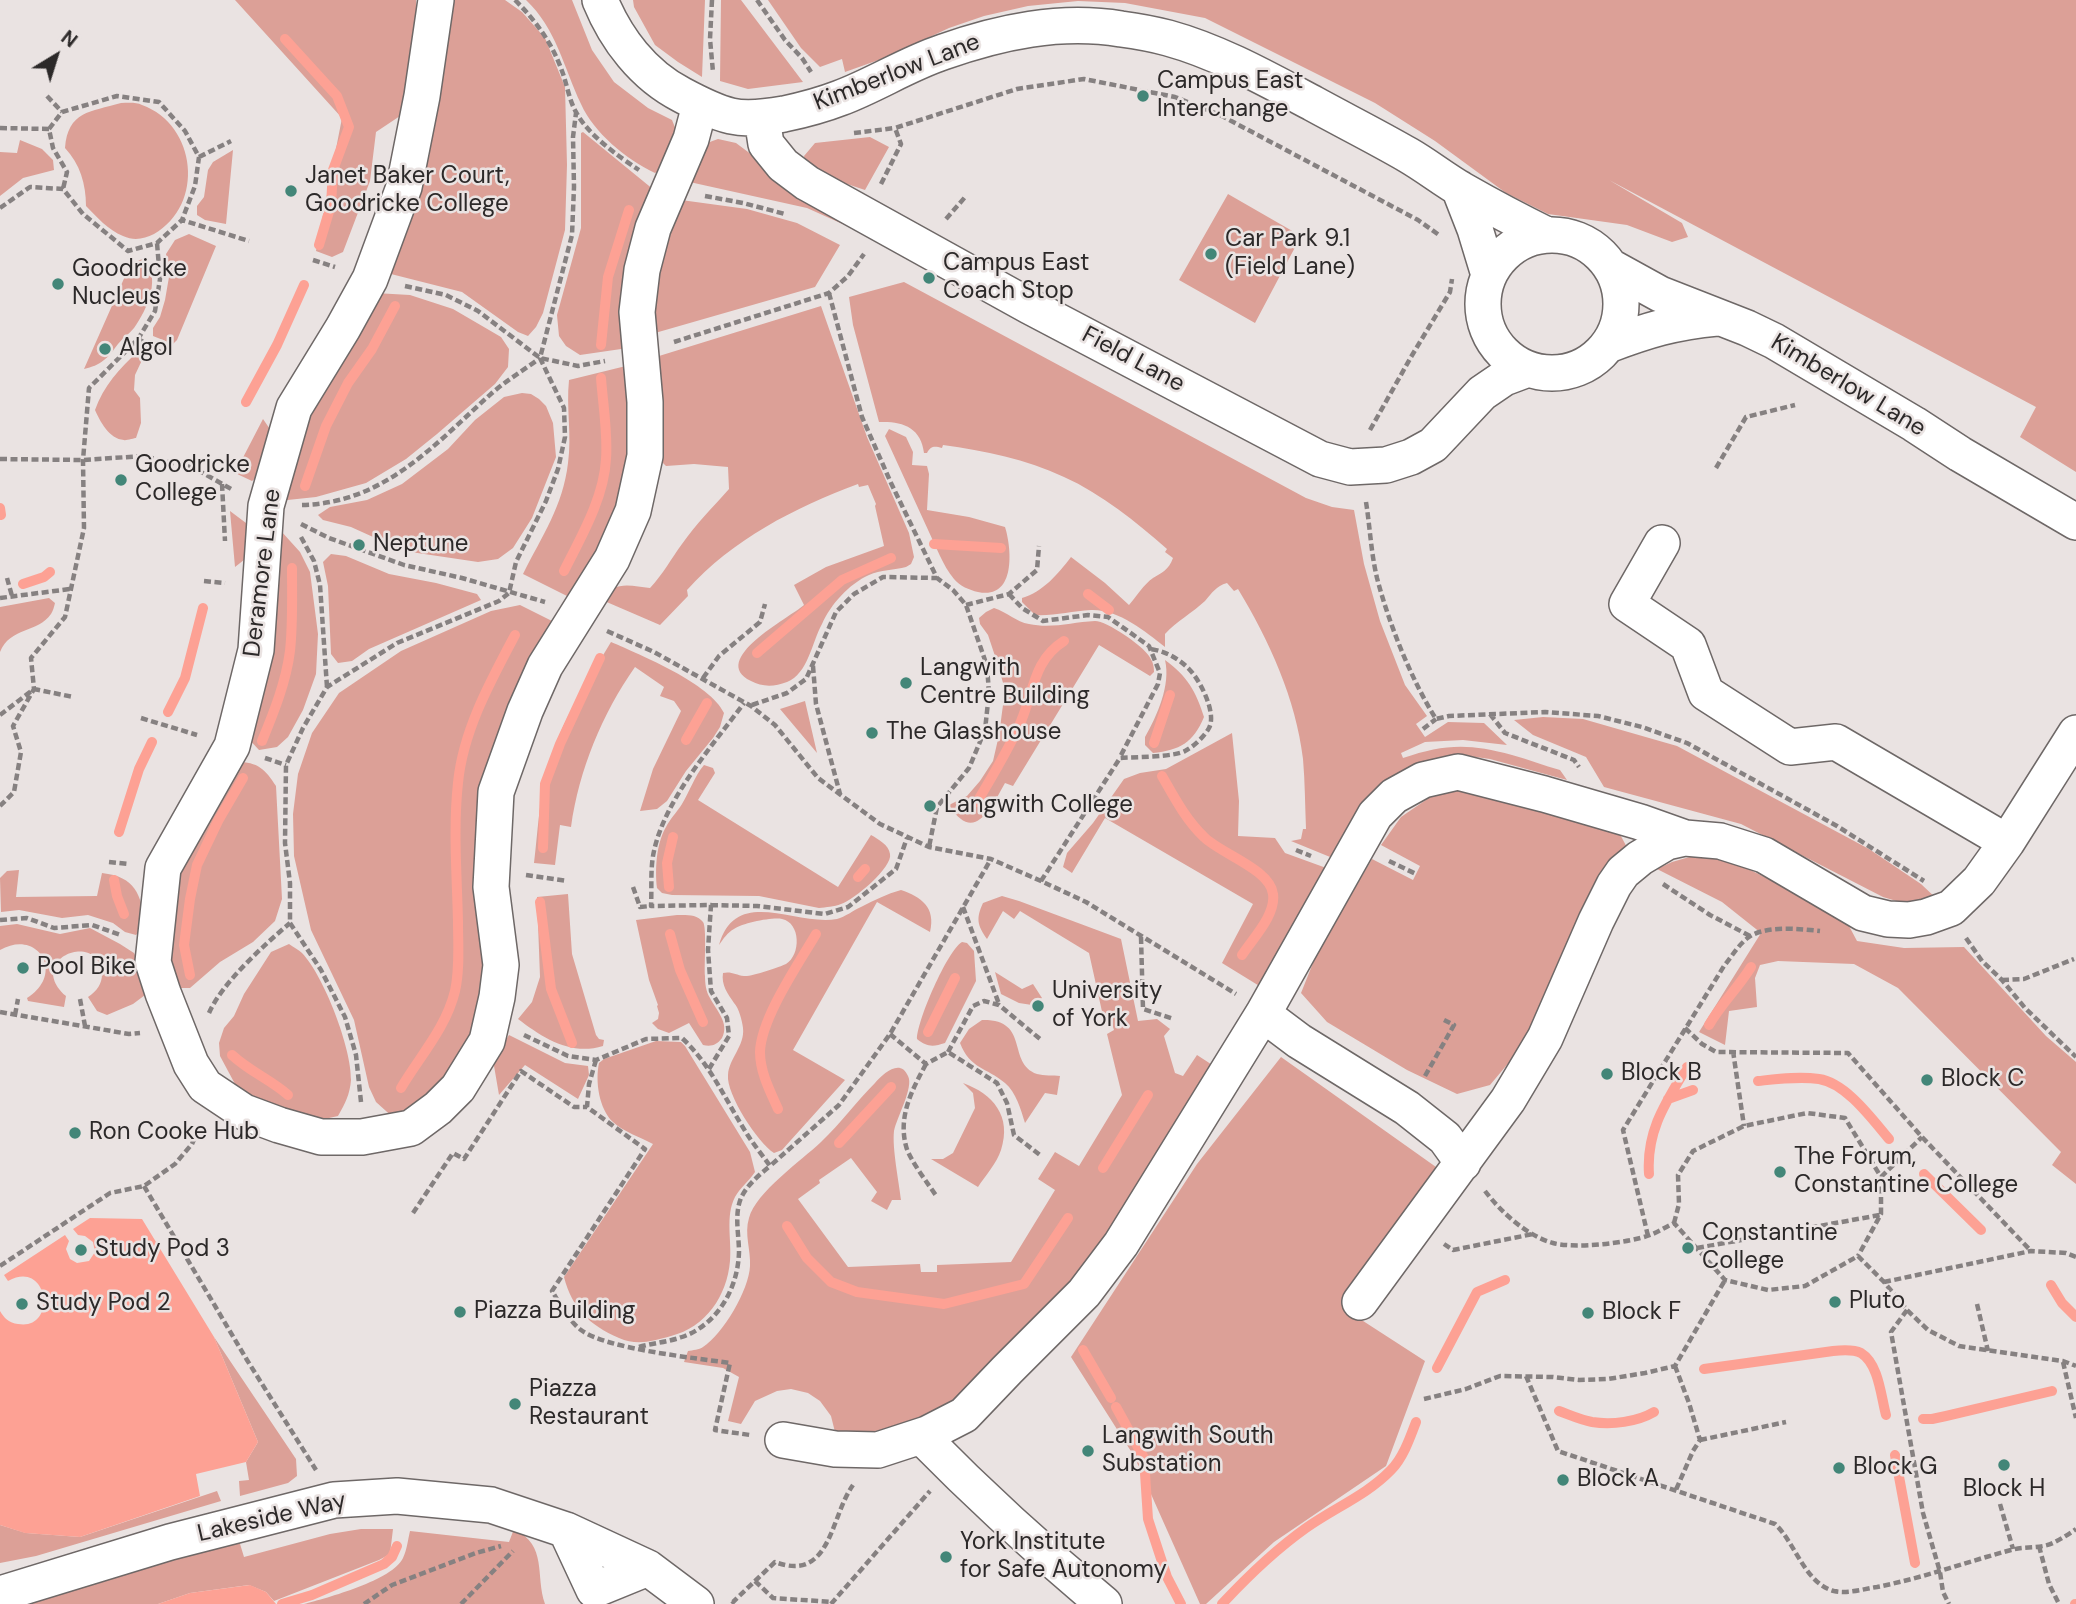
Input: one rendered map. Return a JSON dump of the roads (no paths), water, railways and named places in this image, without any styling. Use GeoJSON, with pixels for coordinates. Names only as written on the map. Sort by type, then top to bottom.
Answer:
{"type":"FeatureCollection","features":[{"type":"Feature","properties":{"kind":"street","name":"Deramore Lane"},"geometry":{"type":"LineString","coordinates":[[436,0],[422,96],[404,187],[370,279],[294,408],[266,506],[256,650],[232,746],[163,868],[153,962],[190,1025],[191,1064],[205,1086],[244,1112],[321,1136],[362,1137],[411,1128],[439,1108],[458,1088],[487,1041],[501,965],[491,887],[496,792],[520,722],[545,666],[612,559],[633,511],[645,456],[645,402],[637,312],[642,270],[653,228],[691,139],[700,105]]}},
{"type":"Feature","properties":{"kind":"street","name":"Kimberlow Lane"},"geometry":{"type":"LineString","coordinates":[[600,0],[613,28],[636,61],[674,91],[700,105],[732,117],[762,118],[801,110],[840,98],[940,53],[990,37],[1035,28],[1081,24],[1168,38],[1235,63],[1389,144],[1459,188],[1547,235]]}},
{"type":"Feature","properties":{"kind":"street","name":"Field Lane"},"geometry":{"type":"LineString","coordinates":[[762,118],[766,144],[783,165],[807,183],[1028,306],[1320,459],[1350,467],[1386,465],[1411,457],[1433,444],[1482,393],[1504,377],[1528,369]]}},
{"type":"Feature","properties":{"kind":"street"},"geometry":{"type":"LineString","coordinates":[[1459,188],[1489,275]]}},
{"type":"Feature","properties":{"kind":"street"},"geometry":{"type":"LineString","coordinates":[[1547,235],[1572,237],[1594,249],[1611,267],[1619,285],[1622,305],[1619,324],[1608,345],[1595,359],[1574,370],[1551,373],[1528,369],[1507,356],[1491,336],[1483,312],[1489,275],[1504,255],[1523,241],[1547,235]]}},
{"type":"Feature","properties":{"kind":"street","name":"Kimberlow Lane"},"geometry":{"type":"LineString","coordinates":[[1611,267],[1660,294],[1774,341],[2076,522]]}},
{"type":"Feature","properties":{"kind":"street"},"geometry":{"type":"LineString","coordinates":[[1608,345],[1660,326],[1718,318]]}},
{"type":"Feature","properties":{"kind":"street"},"geometry":{"type":"LineString","coordinates":[[1662,543],[1627,604],[1688,645],[1706,693],[1790,747],[1836,742],[2007,842]]}},
{"type":"Feature","properties":{"kind":"street"},"geometry":{"type":"LineString","coordinates":[[783,1440],[835,1449],[878,1450],[921,1436],[964,1415],[1084,1293],[1121,1244],[1263,1014],[1375,815],[1394,796],[1423,780],[1458,772],[1544,794],[1685,838],[1720,841],[1764,855],[1863,913],[1888,919],[1909,920],[1951,908],[1979,881],[2076,733]]}},
{"type":"Feature","properties":{"kind":"street"},"geometry":{"type":"LineString","coordinates":[[1360,1302],[1508,1100],[1545,1038],[1596,921],[1623,872],[1667,842],[1685,838]]}},
{"type":"Feature","properties":{"kind":"street"},"geometry":{"type":"LineString","coordinates":[[1263,1014],[1299,1041],[1406,1108],[1445,1138],[1463,1163]]}},
{"type":"Feature","properties":{"kind":"street"},"geometry":{"type":"LineString","coordinates":[[921,1436],[969,1485],[1104,1604]]}},
{"type":"Feature","properties":{"kind":"street","name":"Lakeside Way"},"geometry":{"type":"LineString","coordinates":[[0,1594],[170,1542],[334,1500],[397,1496],[491,1505],[566,1530],[709,1600]]}},
{"type":"Feature","properties":{"kind":"waterway"},"geometry":{"type":"LineString","coordinates":[[285,39],[337,96],[349,127],[333,170],[331,205],[319,245]]}},
{"type":"Feature","properties":{"kind":"waterway"},"geometry":{"type":"LineString","coordinates":[[601,345],[608,277],[629,210]]}},
{"type":"Feature","properties":{"kind":"waterway"},"geometry":{"type":"LineString","coordinates":[[246,402],[277,345],[304,285]]}},
{"type":"Feature","properties":{"kind":"waterway"},"geometry":{"type":"LineString","coordinates":[[305,486],[326,426],[348,383],[372,349],[395,306]]}},
{"type":"Feature","properties":{"kind":"waterway"},"geometry":{"type":"LineString","coordinates":[[564,571],[591,517],[604,474],[606,439],[601,378]]}},
{"type":"Feature","properties":{"kind":"waterway"},"geometry":{"type":"LineString","coordinates":[[0,508],[1,515]]}},
{"type":"Feature","properties":{"kind":"waterway"},"geometry":{"type":"LineString","coordinates":[[934,544],[1001,548]]}},
{"type":"Feature","properties":{"kind":"waterway"},"geometry":{"type":"LineString","coordinates":[[757,653],[842,580],[891,558]]}},
{"type":"Feature","properties":{"kind":"waterway"},"geometry":{"type":"LineString","coordinates":[[262,741],[279,697],[288,663],[292,630],[292,568]]}},
{"type":"Feature","properties":{"kind":"waterway"},"geometry":{"type":"LineString","coordinates":[[23,584],[44,577],[50,572]]}},
{"type":"Feature","properties":{"kind":"waterway"},"geometry":{"type":"LineString","coordinates":[[1088,594],[1109,610]]}},
{"type":"Feature","properties":{"kind":"waterway"},"geometry":{"type":"LineString","coordinates":[[168,712],[185,678],[203,608]]}},
{"type":"Feature","properties":{"kind":"waterway"},"geometry":{"type":"LineString","coordinates":[[401,1088],[439,1030],[455,991],[458,974],[456,817],[461,764],[479,707],[515,635]]}},
{"type":"Feature","properties":{"kind":"waterway"},"geometry":{"type":"LineString","coordinates":[[977,802],[1019,726],[1040,668],[1053,649],[1064,641]]}},
{"type":"Feature","properties":{"kind":"waterway"},"geometry":{"type":"LineString","coordinates":[[543,848],[545,784],[560,744],[600,658]]}},
{"type":"Feature","properties":{"kind":"waterway"},"geometry":{"type":"LineString","coordinates":[[1154,743],[1170,695]]}},
{"type":"Feature","properties":{"kind":"waterway"},"geometry":{"type":"LineString","coordinates":[[686,740],[707,703]]}},
{"type":"Feature","properties":{"kind":"waterway"},"geometry":{"type":"LineString","coordinates":[[119,832],[139,769],[152,742]]}},
{"type":"Feature","properties":{"kind":"waterway"},"geometry":{"type":"LineString","coordinates":[[1162,776],[1186,816],[1204,837],[1254,869],[1270,885],[1273,894],[1271,910],[1242,955]]}},
{"type":"Feature","properties":{"kind":"waterway"},"geometry":{"type":"LineString","coordinates":[[190,975],[184,945],[197,865],[243,778]]}},
{"type":"Feature","properties":{"kind":"waterway"},"geometry":{"type":"LineString","coordinates":[[669,887],[667,863],[673,837]]}},
{"type":"Feature","properties":{"kind":"waterway"},"geometry":{"type":"LineString","coordinates":[[858,877],[865,869]]}},
{"type":"Feature","properties":{"kind":"waterway"},"geometry":{"type":"LineString","coordinates":[[114,880],[124,914]]}},
{"type":"Feature","properties":{"kind":"waterway"},"geometry":{"type":"LineString","coordinates":[[540,902],[551,989],[572,1043]]}},
{"type":"Feature","properties":{"kind":"waterway"},"geometry":{"type":"LineString","coordinates":[[670,934],[680,970],[703,1022]]}},
{"type":"Feature","properties":{"kind":"waterway"},"geometry":{"type":"LineString","coordinates":[[778,1109],[762,1067],[762,1038],[782,991],[816,934]]}},
{"type":"Feature","properties":{"kind":"waterway"},"geometry":{"type":"LineString","coordinates":[[1709,1025],[1751,967]]}},
{"type":"Feature","properties":{"kind":"waterway"},"geometry":{"type":"LineString","coordinates":[[928,1032],[955,978]]}},
{"type":"Feature","properties":{"kind":"waterway"},"geometry":{"type":"LineString","coordinates":[[232,1055],[288,1095]]}},
{"type":"Feature","properties":{"kind":"waterway"},"geometry":{"type":"LineString","coordinates":[[1649,1174],[1654,1130],[1687,1067]]}},
{"type":"Feature","properties":{"kind":"waterway"},"geometry":{"type":"LineString","coordinates":[[1758,1081],[1804,1078],[1829,1082],[1849,1094],[1889,1139]]}},
{"type":"Feature","properties":{"kind":"waterway"},"geometry":{"type":"LineString","coordinates":[[839,1143],[891,1087]]}},
{"type":"Feature","properties":{"kind":"waterway"},"geometry":{"type":"LineString","coordinates":[[1668,1099],[1693,1090]]}},
{"type":"Feature","properties":{"kind":"waterway"},"geometry":{"type":"LineString","coordinates":[[1103,1168],[1148,1095]]}},
{"type":"Feature","properties":{"kind":"waterway"},"geometry":{"type":"LineString","coordinates":[[1924,1174],[1981,1230]]}},
{"type":"Feature","properties":{"kind":"waterway"},"geometry":{"type":"LineString","coordinates":[[787,1226],[807,1258],[831,1282],[857,1292],[944,1304],[1024,1284],[1068,1218]]}},
{"type":"Feature","properties":{"kind":"waterway"},"geometry":{"type":"LineString","coordinates":[[1437,1368],[1477,1292],[1505,1280]]}},
{"type":"Feature","properties":{"kind":"waterway"},"geometry":{"type":"LineString","coordinates":[[2051,1285],[2062,1303],[2076,1317]]}},
{"type":"Feature","properties":{"kind":"waterway"},"geometry":{"type":"LineString","coordinates":[[1083,1350],[1111,1398]]}},
{"type":"Feature","properties":{"kind":"waterway"},"geometry":{"type":"LineString","coordinates":[[1704,1369],[1833,1351],[1855,1351],[1867,1358],[1876,1373],[1886,1415]]}},
{"type":"Feature","properties":{"kind":"waterway"},"geometry":{"type":"LineString","coordinates":[[1923,1419],[2052,1391]]}},
{"type":"Feature","properties":{"kind":"waterway"},"geometry":{"type":"LineString","coordinates":[[1116,1407],[1144,1458],[1148,1519],[1167,1577],[1181,1604]]}},
{"type":"Feature","properties":{"kind":"waterway"},"geometry":{"type":"LineString","coordinates":[[1559,1411],[1600,1423],[1624,1422],[1654,1412]]}},
{"type":"Feature","properties":{"kind":"waterway"},"geometry":{"type":"LineString","coordinates":[[1222,1604],[1295,1536],[1382,1479],[1399,1460],[1416,1422]]}},
{"type":"Feature","properties":{"kind":"waterway"},"geometry":{"type":"LineString","coordinates":[[1895,1455],[1915,1563]]}},
{"type":"Feature","properties":{"kind":"waterway"},"geometry":{"type":"LineString","coordinates":[[282,1604],[312,1595],[384,1564],[392,1557],[397,1546]]}},
{"type":"Feature","properties":{"kind":"place","name":"Campus East Interchange"},"geometry":{"type":"Point","coordinates":[1143,96]}},
{"type":"Feature","properties":{"kind":"place","name":"Janet Baker Court, Goodricke College"},"geometry":{"type":"Point","coordinates":[291,191]}},
{"type":"Feature","properties":{"kind":"place","name":"Car Park 9.1 (Field Lane)"},"geometry":{"type":"Point","coordinates":[1211,254]}},
{"type":"Feature","properties":{"kind":"place","name":"Campus East Coach Stop"},"geometry":{"type":"Point","coordinates":[929,278]}},
{"type":"Feature","properties":{"kind":"place","name":"Goodricke Nucleus"},"geometry":{"type":"Point","coordinates":[58,284]}},
{"type":"Feature","properties":{"kind":"place","name":"Algol"},"geometry":{"type":"Point","coordinates":[105,349]}},
{"type":"Feature","properties":{"kind":"place","name":"Goodricke College"},"geometry":{"type":"Point","coordinates":[121,480]}},
{"type":"Feature","properties":{"kind":"place","name":"Neptune"},"geometry":{"type":"Point","coordinates":[359,545]}},
{"type":"Feature","properties":{"kind":"place","name":"Langwith Centre Building"},"geometry":{"type":"Point","coordinates":[906,683]}},
{"type":"Feature","properties":{"kind":"place","name":"The Glasshouse"},"geometry":{"type":"Point","coordinates":[872,733]}},
{"type":"Feature","properties":{"kind":"place","name":"Langwith College"},"geometry":{"type":"Point","coordinates":[930,806]}},
{"type":"Feature","properties":{"kind":"place","name":"Pool Bike"},"geometry":{"type":"Point","coordinates":[23,968]}},
{"type":"Feature","properties":{"kind":"place","name":"University of York"},"geometry":{"type":"Point","coordinates":[1038,1006]}},
{"type":"Feature","properties":{"kind":"place","name":"Block B"},"geometry":{"type":"Point","coordinates":[1607,1074]}},
{"type":"Feature","properties":{"kind":"place","name":"Block C"},"geometry":{"type":"Point","coordinates":[1927,1080]}},
{"type":"Feature","properties":{"kind":"place","name":"Ron Cooke Hub"},"geometry":{"type":"Point","coordinates":[75,1133]}},
{"type":"Feature","properties":{"kind":"place","name":"The Forum, Constantine College"},"geometry":{"type":"Point","coordinates":[1780,1172]}},
{"type":"Feature","properties":{"kind":"place","name":"Constantine College"},"geometry":{"type":"Point","coordinates":[1688,1248]}},
{"type":"Feature","properties":{"kind":"place","name":"Study Pod 3"},"geometry":{"type":"Point","coordinates":[81,1250]}},
{"type":"Feature","properties":{"kind":"place","name":"Pluto"},"geometry":{"type":"Point","coordinates":[1835,1302]}},
{"type":"Feature","properties":{"kind":"place","name":"Study Pod 2"},"geometry":{"type":"Point","coordinates":[22,1304]}},
{"type":"Feature","properties":{"kind":"place","name":"Piazza Building"},"geometry":{"type":"Point","coordinates":[460,1312]}},
{"type":"Feature","properties":{"kind":"place","name":"Block F"},"geometry":{"type":"Point","coordinates":[1588,1313]}},
{"type":"Feature","properties":{"kind":"place","name":"Piazza Restaurant"},"geometry":{"type":"Point","coordinates":[515,1404]}},
{"type":"Feature","properties":{"kind":"place","name":"Langwith South Substation"},"geometry":{"type":"Point","coordinates":[1088,1451]}},
{"type":"Feature","properties":{"kind":"place","name":"Block H"},"geometry":{"type":"Point","coordinates":[2004,1465]}},
{"type":"Feature","properties":{"kind":"place","name":"Block G"},"geometry":{"type":"Point","coordinates":[1839,1468]}},
{"type":"Feature","properties":{"kind":"place","name":"Block A"},"geometry":{"type":"Point","coordinates":[1563,1480]}},
{"type":"Feature","properties":{"kind":"place","name":"York Institute for Safe Autonomy"},"geometry":{"type":"Point","coordinates":[946,1557]}}]}
